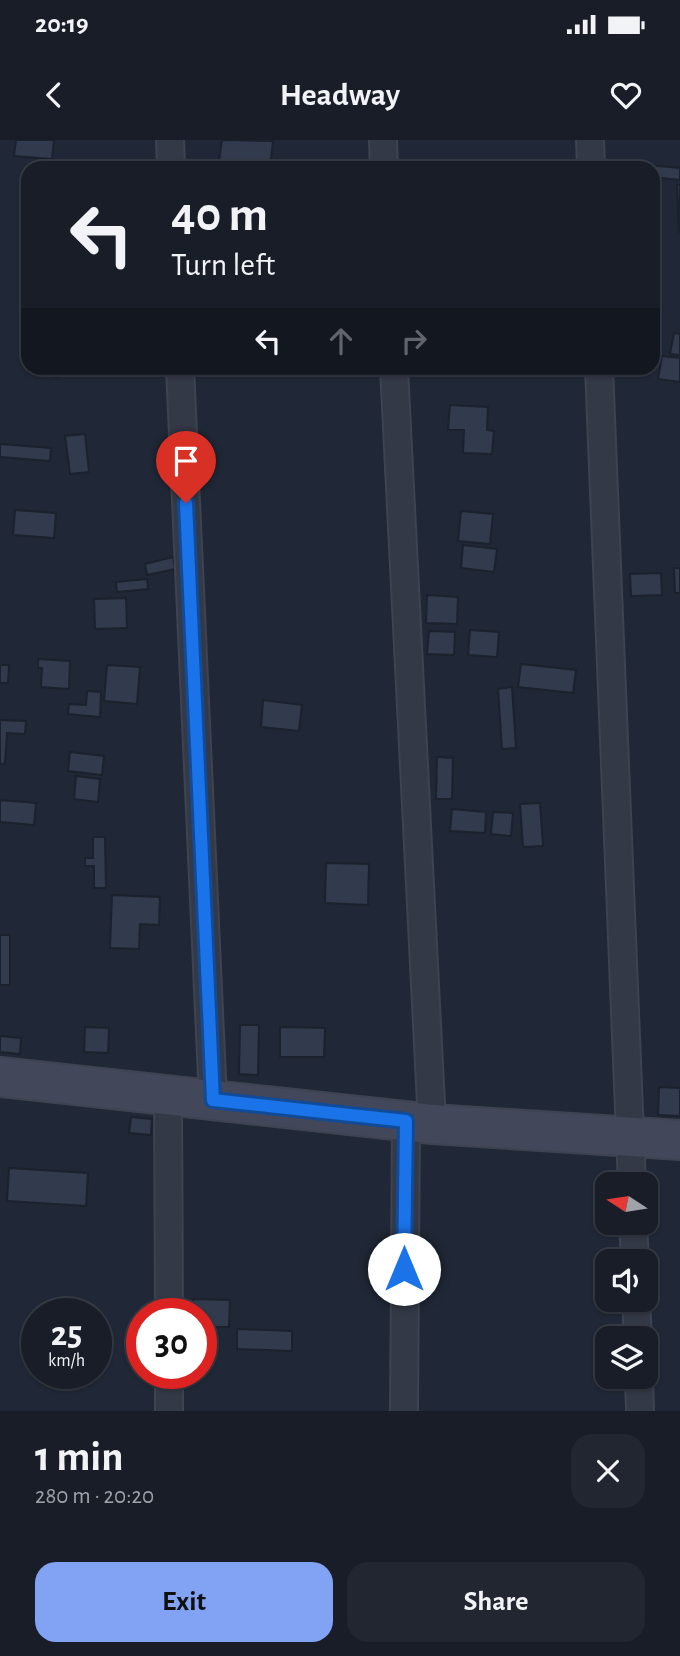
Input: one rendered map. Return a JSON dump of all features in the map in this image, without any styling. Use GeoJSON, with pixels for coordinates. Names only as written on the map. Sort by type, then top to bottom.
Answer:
{"type":"FeatureCollection","features":[{"type":"Feature","properties":{"kind":"main road"},"geometry":{"type":"LineString","coordinates":[[0,1076],[419,1123],[680,1140]]}},
{"type":"Feature","properties":{"kind":"street"},"geometry":{"type":"LineString","coordinates":[[170,140],[171,161]]}},
{"type":"Feature","properties":{"kind":"street"},"geometry":{"type":"LineString","coordinates":[[383,140],[384,161]]}},
{"type":"Feature","properties":{"kind":"street"},"geometry":{"type":"LineString","coordinates":[[590,140],[591,161]]}},
{"type":"Feature","properties":{"kind":"street"},"geometry":{"type":"LineString","coordinates":[[180,375],[213,1100]]}},
{"type":"Feature","properties":{"kind":"street"},"geometry":{"type":"LineString","coordinates":[[394,375],[419,1123],[404,1411]]}},
{"type":"Feature","properties":{"kind":"street"},"geometry":{"type":"LineString","coordinates":[[599,375],[631,1172]]}},
{"type":"Feature","properties":{"kind":"street"},"geometry":{"type":"LineString","coordinates":[[168,1095],[169,1298]]}},
{"type":"Feature","properties":{"kind":"street"},"geometry":{"type":"LineString","coordinates":[[169,1389],[169,1411]]}},
{"type":"Feature","properties":{"kind":"street"},"geometry":{"type":"LineString","coordinates":[[639,1389],[640,1411]]}},
{"type":"Feature","properties":{"kind":"building"},"geometry":{"type":"Polygon","coordinates":[[[16,140],[54,140],[52,159],[14,156],[16,140]]]}},
{"type":"Feature","properties":{"kind":"building"},"geometry":{"type":"Polygon","coordinates":[[[222,140],[273,141],[271,161],[219,161],[222,140]]]}},
{"type":"Feature","properties":{"kind":"building"},"geometry":{"type":"Polygon","coordinates":[[[660,166],[680,168],[680,180],[660,178],[660,166]]]}},
{"type":"Feature","properties":{"kind":"building"},"geometry":{"type":"Polygon","coordinates":[[[677,185],[680,185],[679,233],[677,185]]]}},
{"type":"Feature","properties":{"kind":"building"},"geometry":{"type":"Polygon","coordinates":[[[674,333],[680,334],[680,355],[670,354],[674,333]]]}},
{"type":"Feature","properties":{"kind":"building"},"geometry":{"type":"Polygon","coordinates":[[[662,356],[680,358],[680,382],[658,379],[662,356]]]}},
{"type":"Feature","properties":{"kind":"building"},"geometry":{"type":"Polygon","coordinates":[[[450,405],[488,407],[487,430],[494,431],[492,454],[463,453],[464,430],[448,430],[450,405]]]}},
{"type":"Feature","properties":{"kind":"building"},"geometry":{"type":"Polygon","coordinates":[[[85,434],[89,472],[70,474],[65,436],[85,434]]]}},
{"type":"Feature","properties":{"kind":"building"},"geometry":{"type":"Polygon","coordinates":[[[0,444],[51,448],[50,461],[0,457],[0,444]]]}},
{"type":"Feature","properties":{"kind":"building"},"geometry":{"type":"Polygon","coordinates":[[[15,510],[56,513],[54,538],[13,535],[15,510]]]}},
{"type":"Feature","properties":{"kind":"building"},"geometry":{"type":"Polygon","coordinates":[[[461,511],[493,514],[490,544],[458,541],[461,511]]]}},
{"type":"Feature","properties":{"kind":"building"},"geometry":{"type":"Polygon","coordinates":[[[463,545],[497,549],[494,572],[461,568],[463,545]]]}},
{"type":"Feature","properties":{"kind":"building"},"geometry":{"type":"Polygon","coordinates":[[[173,557],[175,569],[147,575],[145,564],[173,557]]]}},
{"type":"Feature","properties":{"kind":"building"},"geometry":{"type":"Polygon","coordinates":[[[674,568],[680,568],[680,593],[675,593],[674,568]]]}},
{"type":"Feature","properties":{"kind":"building"},"geometry":{"type":"Polygon","coordinates":[[[661,573],[662,595],[631,596],[630,574],[661,573]]]}},
{"type":"Feature","properties":{"kind":"building"},"geometry":{"type":"Polygon","coordinates":[[[147,579],[148,589],[117,592],[116,582],[147,579]]]}},
{"type":"Feature","properties":{"kind":"building"},"geometry":{"type":"Polygon","coordinates":[[[427,595],[458,597],[457,624],[426,623],[427,595]]]}},
{"type":"Feature","properties":{"kind":"building"},"geometry":{"type":"Polygon","coordinates":[[[126,598],[127,628],[95,629],[94,599],[126,598]]]}},
{"type":"Feature","properties":{"kind":"building"},"geometry":{"type":"Polygon","coordinates":[[[470,630],[499,632],[497,657],[468,655],[470,630]]]}},
{"type":"Feature","properties":{"kind":"building"},"geometry":{"type":"Polygon","coordinates":[[[429,631],[455,632],[454,655],[427,654],[429,631]]]}},
{"type":"Feature","properties":{"kind":"building"},"geometry":{"type":"Polygon","coordinates":[[[38,659],[70,661],[69,689],[41,687],[42,668],[38,668],[38,659]]]}},
{"type":"Feature","properties":{"kind":"building"},"geometry":{"type":"Polygon","coordinates":[[[521,664],[576,670],[573,693],[518,687],[521,664]]]}},
{"type":"Feature","properties":{"kind":"building"},"geometry":{"type":"Polygon","coordinates":[[[0,665],[9,665],[8,683],[0,683],[0,665]]]}},
{"type":"Feature","properties":{"kind":"building"},"geometry":{"type":"Polygon","coordinates":[[[107,665],[140,667],[137,704],[104,701],[107,665]]]}},
{"type":"Feature","properties":{"kind":"building"},"geometry":{"type":"Polygon","coordinates":[[[512,687],[516,748],[502,749],[498,689],[512,687]]]}},
{"type":"Feature","properties":{"kind":"building"},"geometry":{"type":"Polygon","coordinates":[[[87,691],[101,692],[100,717],[68,714],[69,704],[86,705],[87,691]]]}},
{"type":"Feature","properties":{"kind":"building"},"geometry":{"type":"Polygon","coordinates":[[[263,700],[302,705],[299,731],[261,727],[263,700]]]}},
{"type":"Feature","properties":{"kind":"building"},"geometry":{"type":"Polygon","coordinates":[[[0,720],[26,721],[25,734],[7,733],[5,764],[0,764],[0,720]]]}},
{"type":"Feature","properties":{"kind":"building"},"geometry":{"type":"Polygon","coordinates":[[[70,752],[104,756],[102,775],[68,771],[70,752]]]}},
{"type":"Feature","properties":{"kind":"building"},"geometry":{"type":"Polygon","coordinates":[[[437,757],[453,758],[452,799],[436,799],[437,757]]]}},
{"type":"Feature","properties":{"kind":"building"},"geometry":{"type":"Polygon","coordinates":[[[76,776],[100,779],[98,802],[74,799],[76,776]]]}},
{"type":"Feature","properties":{"kind":"building"},"geometry":{"type":"Polygon","coordinates":[[[0,800],[36,803],[34,825],[0,822],[0,800]]]}},
{"type":"Feature","properties":{"kind":"building"},"geometry":{"type":"Polygon","coordinates":[[[540,803],[543,846],[523,847],[520,804],[540,803]]]}},
{"type":"Feature","properties":{"kind":"building"},"geometry":{"type":"Polygon","coordinates":[[[452,809],[486,812],[485,833],[450,831],[452,809]]]}},
{"type":"Feature","properties":{"kind":"building"},"geometry":{"type":"Polygon","coordinates":[[[493,812],[513,813],[511,836],[491,834],[493,812]]]}},
{"type":"Feature","properties":{"kind":"building"},"geometry":{"type":"Polygon","coordinates":[[[93,837],[105,837],[106,888],[94,888],[94,866],[85,866],[85,858],[93,858],[93,837]]]}},
{"type":"Feature","properties":{"kind":"building"},"geometry":{"type":"Polygon","coordinates":[[[326,863],[369,864],[368,905],[325,903],[326,863]]]}},
{"type":"Feature","properties":{"kind":"building"},"geometry":{"type":"Polygon","coordinates":[[[112,895],[160,897],[159,925],[140,924],[139,949],[110,948],[112,895]]]}},
{"type":"Feature","properties":{"kind":"building"},"geometry":{"type":"Polygon","coordinates":[[[0,935],[10,935],[10,985],[0,985],[0,935]]]}},
{"type":"Feature","properties":{"kind":"building"},"geometry":{"type":"Polygon","coordinates":[[[240,1025],[259,1025],[258,1075],[239,1074],[240,1025]]]}},
{"type":"Feature","properties":{"kind":"building"},"geometry":{"type":"Polygon","coordinates":[[[85,1027],[109,1028],[108,1053],[84,1052],[85,1027]]]}},
{"type":"Feature","properties":{"kind":"building"},"geometry":{"type":"Polygon","coordinates":[[[280,1027],[325,1028],[324,1057],[280,1057],[280,1027]]]}},
{"type":"Feature","properties":{"kind":"building"},"geometry":{"type":"Polygon","coordinates":[[[0,1036],[21,1038],[20,1054],[0,1052],[0,1036]]]}},
{"type":"Feature","properties":{"kind":"building"},"geometry":{"type":"Polygon","coordinates":[[[659,1087],[680,1088],[680,1116],[658,1115],[659,1087]]]}},
{"type":"Feature","properties":{"kind":"building"},"geometry":{"type":"Polygon","coordinates":[[[131,1117],[152,1119],[151,1135],[129,1133],[131,1117]]]}},
{"type":"Feature","properties":{"kind":"building"},"geometry":{"type":"Polygon","coordinates":[[[9,1168],[88,1173],[86,1206],[7,1201],[9,1168]]]}},
{"type":"Feature","properties":{"kind":"building"},"geometry":{"type":"Polygon","coordinates":[[[217,1300],[230,1300],[229,1327],[217,1327],[217,1300]]]}},
{"type":"Feature","properties":{"kind":"building"},"geometry":{"type":"Polygon","coordinates":[[[237,1329],[292,1331],[292,1351],[237,1349],[237,1329]]]}},
{"type":"Feature","properties":{"kind":"route"},"geometry":{"type":"LineString","coordinates":[[186,503],[213,1100],[406,1121],[404,1269]]}}]}
